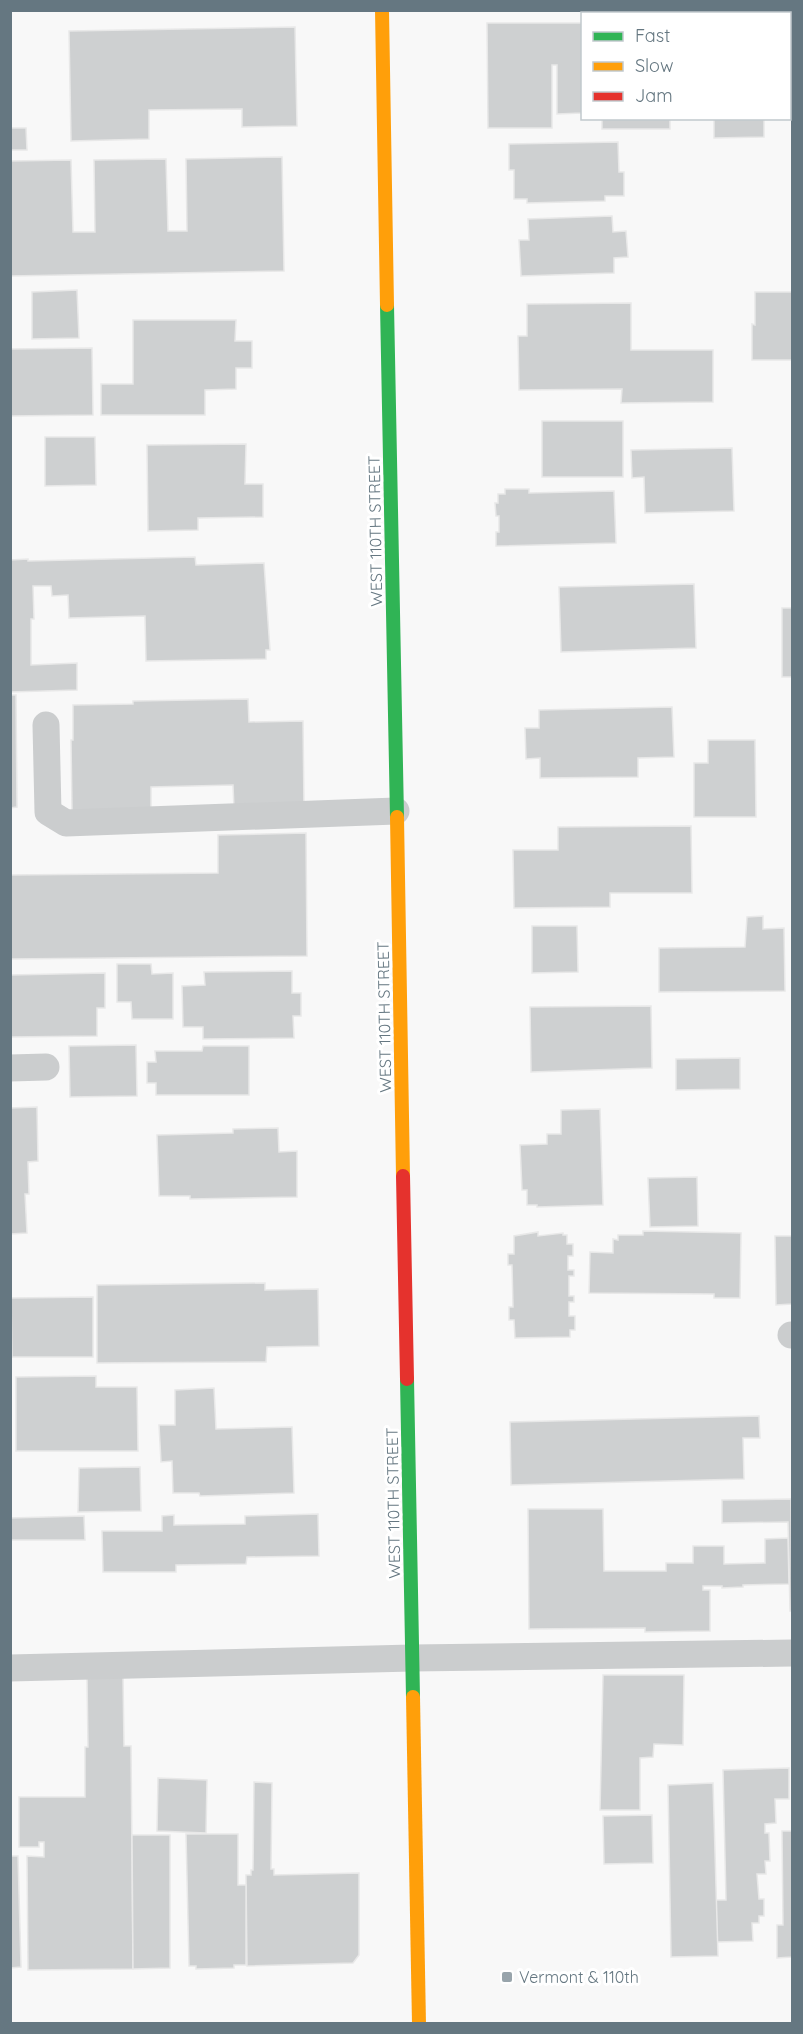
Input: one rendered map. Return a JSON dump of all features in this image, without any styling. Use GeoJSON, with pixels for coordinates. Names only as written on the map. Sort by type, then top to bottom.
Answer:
{"type":"FeatureCollection","features":[{"type":"Feature","properties":{"kind":"street","name":"WEST 110TH STREET"},"geometry":{"type":"LineString","coordinates":[[382,10],[419,2024]]}},
{"type":"Feature","properties":{"kind":"lane"},"geometry":{"type":"LineString","coordinates":[[46,725],[48,812],[66,823],[396,811]]}},
{"type":"Feature","properties":{"kind":"lane"},"geometry":{"type":"LineString","coordinates":[[10,1068],[46,1067]]}},
{"type":"Feature","properties":{"kind":"lane"},"geometry":{"type":"LineString","coordinates":[[10,1668],[412,1658],[792,1653]]}},
{"type":"Feature","properties":{"kind":"building"},"geometry":{"type":"Polygon","coordinates":[[[712,10],[763,10],[763,12],[712,12],[712,10]]]}},
{"type":"Feature","properties":{"kind":"building"},"geometry":{"type":"Polygon","coordinates":[[[487,23],[581,23],[581,113],[557,114],[557,65],[552,65],[552,128],[488,128],[487,23]]]}},
{"type":"Feature","properties":{"kind":"building"},"geometry":{"type":"Polygon","coordinates":[[[295,27],[297,126],[242,127],[242,109],[149,110],[149,139],[71,141],[69,31],[295,27]]]}},
{"type":"Feature","properties":{"kind":"building"},"geometry":{"type":"Polygon","coordinates":[[[602,120],[670,120],[670,129],[602,129],[602,120]]]}},
{"type":"Feature","properties":{"kind":"building"},"geometry":{"type":"Polygon","coordinates":[[[714,120],[764,120],[764,137],[714,138],[714,120]]]}},
{"type":"Feature","properties":{"kind":"building"},"geometry":{"type":"Polygon","coordinates":[[[10,128],[26,128],[27,150],[10,150],[10,128]]]}},
{"type":"Feature","properties":{"kind":"building"},"geometry":{"type":"Polygon","coordinates":[[[618,142],[619,172],[624,172],[624,196],[605,196],[605,201],[527,203],[527,199],[514,199],[514,170],[509,170],[509,144],[618,142]]]}},
{"type":"Feature","properties":{"kind":"building"},"geometry":{"type":"Polygon","coordinates":[[[282,157],[284,271],[10,276],[10,161],[71,160],[73,232],[95,232],[94,160],[166,159],[168,231],[187,231],[186,159],[282,157]]]}},
{"type":"Feature","properties":{"kind":"building"},"geometry":{"type":"Polygon","coordinates":[[[612,216],[613,232],[626,231],[628,257],[614,258],[614,273],[521,276],[519,240],[529,240],[528,219],[612,216]]]}},
{"type":"Feature","properties":{"kind":"building"},"geometry":{"type":"Polygon","coordinates":[[[77,290],[79,338],[32,339],[32,292],[77,290]]]}},
{"type":"Feature","properties":{"kind":"building"},"geometry":{"type":"Polygon","coordinates":[[[755,292],[792,292],[792,360],[752,360],[755,292]]]}},
{"type":"Feature","properties":{"kind":"building"},"geometry":{"type":"Polygon","coordinates":[[[631,303],[631,350],[713,350],[713,402],[621,403],[622,389],[519,390],[518,336],[527,336],[527,304],[631,303]]]}},
{"type":"Feature","properties":{"kind":"building"},"geometry":{"type":"Polygon","coordinates":[[[133,320],[236,320],[235,341],[252,341],[252,368],[236,368],[236,389],[205,390],[205,415],[101,415],[101,384],[133,384],[133,320]]]}},
{"type":"Feature","properties":{"kind":"building"},"geometry":{"type":"Polygon","coordinates":[[[92,348],[93,415],[10,416],[10,349],[92,348]]]}},
{"type":"Feature","properties":{"kind":"building"},"geometry":{"type":"Polygon","coordinates":[[[542,421],[623,421],[623,477],[542,477],[542,421]]]}},
{"type":"Feature","properties":{"kind":"building"},"geometry":{"type":"Polygon","coordinates":[[[45,437],[95,437],[96,485],[45,486],[45,437]]]}},
{"type":"Feature","properties":{"kind":"building"},"geometry":{"type":"Polygon","coordinates":[[[246,444],[245,484],[263,484],[263,517],[198,518],[198,530],[148,531],[147,445],[246,444]]]}},
{"type":"Feature","properties":{"kind":"building"},"geometry":{"type":"Polygon","coordinates":[[[732,448],[734,511],[645,513],[644,477],[632,478],[631,450],[732,448]]]}},
{"type":"Feature","properties":{"kind":"building"},"geometry":{"type":"Polygon","coordinates":[[[505,489],[529,489],[529,493],[614,491],[616,543],[496,546],[499,516],[496,516],[495,503],[498,503],[498,494],[505,494],[505,489]]]}},
{"type":"Feature","properties":{"kind":"building"},"geometry":{"type":"Polygon","coordinates":[[[195,557],[196,565],[264,563],[270,650],[266,650],[266,659],[146,661],[145,616],[69,618],[68,595],[52,596],[51,586],[33,586],[34,619],[31,619],[31,665],[77,663],[77,690],[10,692],[10,560],[195,557]]]}},
{"type":"Feature","properties":{"kind":"building"},"geometry":{"type":"Polygon","coordinates":[[[694,584],[696,648],[561,652],[559,587],[694,584]]]}},
{"type":"Feature","properties":{"kind":"building"},"geometry":{"type":"Polygon","coordinates":[[[782,608],[792,608],[792,677],[782,677],[782,608]]]}},
{"type":"Feature","properties":{"kind":"building"},"geometry":{"type":"Polygon","coordinates":[[[10,695],[16,695],[17,807],[10,808],[10,695]]]}},
{"type":"Feature","properties":{"kind":"building"},"geometry":{"type":"Polygon","coordinates":[[[248,699],[249,722],[303,721],[304,807],[234,809],[233,785],[151,787],[151,809],[72,811],[73,705],[133,704],[133,701],[248,699]]]}},
{"type":"Feature","properties":{"kind":"building"},"geometry":{"type":"Polygon","coordinates":[[[672,707],[674,757],[638,758],[638,777],[540,778],[540,758],[526,759],[525,728],[539,728],[539,710],[672,707]]]}},
{"type":"Feature","properties":{"kind":"building"},"geometry":{"type":"Polygon","coordinates":[[[708,740],[755,740],[756,817],[694,817],[694,763],[708,763],[708,740]]]}},
{"type":"Feature","properties":{"kind":"building"},"geometry":{"type":"Polygon","coordinates":[[[691,826],[692,893],[610,893],[610,907],[514,908],[513,850],[558,850],[558,827],[691,826]]]}},
{"type":"Feature","properties":{"kind":"building"},"geometry":{"type":"Polygon","coordinates":[[[306,833],[307,956],[10,959],[10,875],[218,873],[218,835],[306,833]]]}},
{"type":"Feature","properties":{"kind":"building"},"geometry":{"type":"Polygon","coordinates":[[[763,916],[763,929],[784,928],[785,991],[659,992],[659,948],[745,947],[747,917],[763,916]]]}},
{"type":"Feature","properties":{"kind":"building"},"geometry":{"type":"Polygon","coordinates":[[[532,926],[577,926],[578,972],[532,973],[532,926]]]}},
{"type":"Feature","properties":{"kind":"building"},"geometry":{"type":"Polygon","coordinates":[[[117,964],[151,964],[152,974],[173,973],[173,1019],[132,1019],[131,1002],[117,1002],[117,964]]]}},
{"type":"Feature","properties":{"kind":"building"},"geometry":{"type":"Polygon","coordinates":[[[292,971],[292,993],[301,993],[301,1016],[293,1016],[294,1038],[203,1039],[203,1027],[183,1027],[182,986],[205,985],[204,972],[292,971]]]}},
{"type":"Feature","properties":{"kind":"building"},"geometry":{"type":"Polygon","coordinates":[[[105,973],[105,1008],[97,1008],[97,1036],[10,1037],[10,975],[105,973]]]}},
{"type":"Feature","properties":{"kind":"building"},"geometry":{"type":"Polygon","coordinates":[[[651,1006],[652,1068],[531,1072],[530,1007],[651,1006]]]}},
{"type":"Feature","properties":{"kind":"building"},"geometry":{"type":"Polygon","coordinates":[[[136,1045],[137,1096],[70,1097],[69,1046],[136,1045]]]}},
{"type":"Feature","properties":{"kind":"building"},"geometry":{"type":"Polygon","coordinates":[[[203,1046],[249,1046],[249,1095],[156,1095],[156,1083],[147,1083],[147,1062],[156,1062],[155,1051],[202,1051],[203,1046]]]}},
{"type":"Feature","properties":{"kind":"building"},"geometry":{"type":"Polygon","coordinates":[[[740,1058],[740,1089],[676,1090],[676,1059],[740,1058]]]}},
{"type":"Feature","properties":{"kind":"building"},"geometry":{"type":"Polygon","coordinates":[[[37,1107],[38,1161],[28,1162],[29,1194],[25,1194],[27,1233],[10,1234],[10,1108],[37,1107]]]}},
{"type":"Feature","properties":{"kind":"building"},"geometry":{"type":"Polygon","coordinates":[[[600,1109],[603,1205],[537,1207],[537,1205],[527,1205],[527,1190],[522,1190],[520,1145],[547,1144],[547,1134],[561,1134],[561,1110],[600,1109]]]}},
{"type":"Feature","properties":{"kind":"building"},"geometry":{"type":"Polygon","coordinates":[[[278,1128],[279,1152],[297,1151],[297,1197],[190,1199],[190,1196],[159,1196],[157,1135],[233,1133],[233,1129],[278,1128]]]}},
{"type":"Feature","properties":{"kind":"building"},"geometry":{"type":"Polygon","coordinates":[[[697,1177],[698,1226],[650,1227],[648,1178],[697,1177]]]}},
{"type":"Feature","properties":{"kind":"building"},"geometry":{"type":"Polygon","coordinates":[[[643,1231],[741,1233],[740,1298],[714,1298],[714,1294],[589,1293],[590,1252],[613,1253],[613,1239],[618,1240],[618,1235],[643,1235],[643,1231]]]}},
{"type":"Feature","properties":{"kind":"building"},"geometry":{"type":"Polygon","coordinates":[[[538,1232],[538,1236],[563,1233],[567,1235],[567,1244],[573,1244],[573,1256],[568,1256],[568,1270],[574,1270],[574,1276],[569,1276],[569,1296],[574,1296],[574,1302],[569,1302],[569,1316],[575,1316],[575,1330],[570,1330],[570,1337],[515,1338],[514,1320],[509,1320],[509,1307],[513,1307],[512,1265],[508,1265],[508,1254],[514,1254],[514,1236],[538,1232]]]}},
{"type":"Feature","properties":{"kind":"building"},"geometry":{"type":"Polygon","coordinates":[[[775,1236],[792,1236],[792,1304],[776,1305],[775,1236]]]}},
{"type":"Feature","properties":{"kind":"building"},"geometry":{"type":"Polygon","coordinates":[[[265,1283],[265,1290],[318,1289],[319,1346],[267,1347],[266,1362],[97,1363],[97,1285],[265,1283]]]}},
{"type":"Feature","properties":{"kind":"building"},"geometry":{"type":"Polygon","coordinates":[[[93,1297],[93,1357],[12,1357],[11,1298],[93,1297]]]}},
{"type":"Feature","properties":{"kind":"building"},"geometry":{"type":"Polygon","coordinates":[[[96,1376],[96,1387],[137,1387],[138,1451],[16,1451],[16,1377],[96,1376]]]}},
{"type":"Feature","properties":{"kind":"building"},"geometry":{"type":"Polygon","coordinates":[[[214,1388],[216,1429],[292,1427],[294,1493],[200,1496],[199,1493],[173,1493],[172,1461],[161,1462],[159,1425],[175,1425],[175,1390],[214,1388]]]}},
{"type":"Feature","properties":{"kind":"building"},"geometry":{"type":"Polygon","coordinates":[[[759,1416],[760,1438],[743,1438],[744,1479],[511,1485],[510,1422],[759,1416]]]}},
{"type":"Feature","properties":{"kind":"building"},"geometry":{"type":"Polygon","coordinates":[[[140,1467],[141,1511],[78,1512],[79,1468],[140,1467]]]}},
{"type":"Feature","properties":{"kind":"building"},"geometry":{"type":"Polygon","coordinates":[[[791,1499],[792,1611],[790,1611],[788,1522],[722,1523],[722,1500],[791,1499]]]}},
{"type":"Feature","properties":{"kind":"building"},"geometry":{"type":"Polygon","coordinates":[[[528,1509],[603,1509],[604,1571],[666,1571],[666,1563],[693,1563],[693,1546],[724,1546],[724,1564],[765,1563],[765,1539],[788,1538],[789,1584],[722,1588],[722,1586],[703,1586],[703,1590],[710,1590],[710,1631],[645,1632],[645,1628],[529,1629],[528,1509]]]}},
{"type":"Feature","properties":{"kind":"building"},"geometry":{"type":"Polygon","coordinates":[[[318,1514],[319,1556],[247,1557],[246,1564],[176,1565],[176,1572],[103,1572],[102,1531],[162,1531],[162,1516],[174,1515],[174,1525],[245,1524],[245,1516],[318,1514]]]}},
{"type":"Feature","properties":{"kind":"building"},"geometry":{"type":"Polygon","coordinates":[[[84,1516],[85,1540],[10,1540],[10,1518],[84,1516]]]}},
{"type":"Feature","properties":{"kind":"building"},"geometry":{"type":"Polygon","coordinates":[[[603,1675],[684,1675],[683,1745],[654,1744],[653,1757],[640,1758],[640,1810],[600,1810],[603,1675]]]}},
{"type":"Feature","properties":{"kind":"building"},"geometry":{"type":"Polygon","coordinates":[[[123,1676],[124,1746],[131,1746],[133,1969],[28,1970],[27,1856],[44,1857],[44,1842],[39,1842],[39,1847],[19,1847],[19,1797],[85,1797],[85,1747],[88,1747],[87,1677],[123,1676]]]}},
{"type":"Feature","properties":{"kind":"building"},"geometry":{"type":"Polygon","coordinates":[[[789,1768],[789,1799],[775,1799],[776,1823],[765,1824],[765,1833],[769,1833],[770,1861],[765,1861],[766,1874],[757,1874],[759,1899],[764,1899],[764,1916],[759,1916],[759,1923],[752,1923],[753,1941],[717,1942],[716,1900],[726,1900],[723,1770],[789,1768]]]}},
{"type":"Feature","properties":{"kind":"building"},"geometry":{"type":"Polygon","coordinates":[[[158,1778],[207,1780],[206,1833],[157,1831],[158,1778]]]}},
{"type":"Feature","properties":{"kind":"building"},"geometry":{"type":"Polygon","coordinates":[[[254,1782],[272,1783],[271,1869],[274,1869],[274,1875],[359,1873],[359,1955],[353,1963],[247,1966],[246,1875],[251,1875],[251,1870],[253,1870],[254,1782]]]}},
{"type":"Feature","properties":{"kind":"building"},"geometry":{"type":"Polygon","coordinates":[[[713,1783],[718,1956],[671,1957],[668,1785],[713,1783]]]}},
{"type":"Feature","properties":{"kind":"building"},"geometry":{"type":"Polygon","coordinates":[[[652,1815],[653,1863],[604,1864],[603,1816],[652,1815]]]}},
{"type":"Feature","properties":{"kind":"building"},"geometry":{"type":"Polygon","coordinates":[[[782,1831],[792,1831],[792,1957],[777,1958],[777,1925],[783,1925],[782,1831]]]}},
{"type":"Feature","properties":{"kind":"building"},"geometry":{"type":"Polygon","coordinates":[[[186,1834],[238,1834],[238,1885],[246,1885],[246,1965],[234,1965],[234,1968],[196,1969],[196,1966],[189,1966],[186,1834]]]}},
{"type":"Feature","properties":{"kind":"building"},"geometry":{"type":"Polygon","coordinates":[[[132,1835],[170,1835],[170,1968],[133,1969],[132,1835]]]}},
{"type":"Feature","properties":{"kind":"building"},"geometry":{"type":"Polygon","coordinates":[[[10,1856],[18,1856],[21,1967],[10,1968],[10,1856]]]}},
{"type":"Feature","properties":{"kind":"traffic: fast"},"geometry":{"type":"LineString","coordinates":[[387,305],[397,817]]}},
{"type":"Feature","properties":{"kind":"traffic: fast"},"geometry":{"type":"LineString","coordinates":[[407,1379],[413,1697]]}},
{"type":"Feature","properties":{"kind":"traffic: slow"},"geometry":{"type":"LineString","coordinates":[[382,10],[387,305]]}},
{"type":"Feature","properties":{"kind":"traffic: slow"},"geometry":{"type":"LineString","coordinates":[[397,817],[403,1176]]}},
{"type":"Feature","properties":{"kind":"traffic: slow"},"geometry":{"type":"LineString","coordinates":[[413,1697],[419,2024]]}},
{"type":"Feature","properties":{"kind":"traffic: jam"},"geometry":{"type":"LineString","coordinates":[[403,1176],[407,1379]]}},
{"type":"Feature","properties":{"kind":"place","name":"Vermont & 110th"},"geometry":{"type":"Point","coordinates":[507,1977]}}]}
